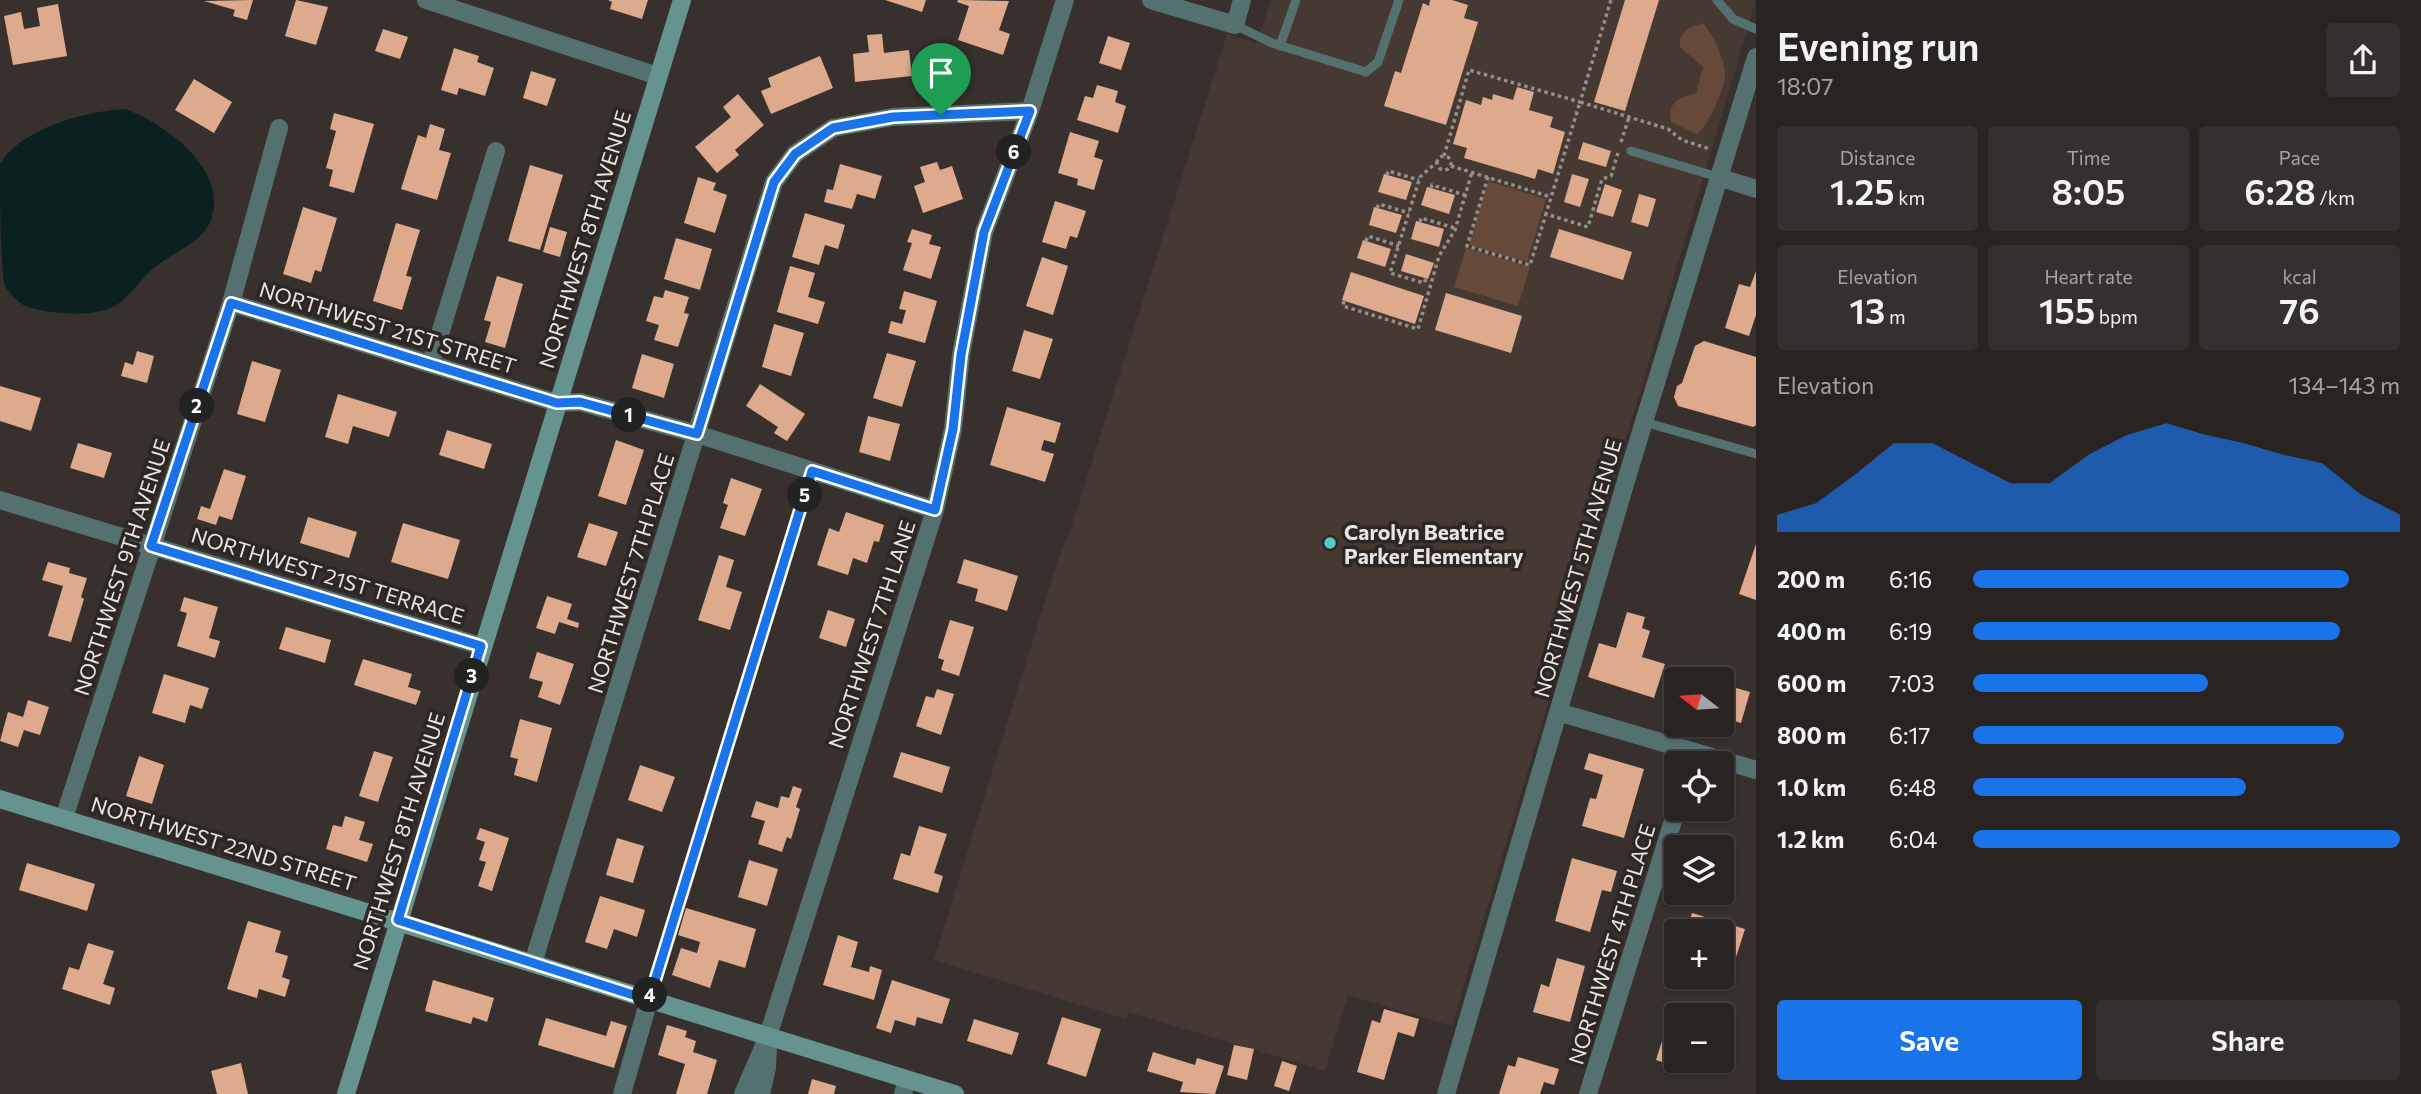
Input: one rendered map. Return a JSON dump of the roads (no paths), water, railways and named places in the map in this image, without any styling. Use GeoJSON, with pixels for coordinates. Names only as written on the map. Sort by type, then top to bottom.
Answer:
{"type":"FeatureCollection","features":[{"type":"Feature","properties":{"kind":"street"},"geometry":{"type":"LineString","coordinates":[[426,0],[658,76]]}},
{"type":"Feature","properties":{"kind":"street","name":"NORTHWEST 8TH AVENUE"},"geometry":{"type":"LineString","coordinates":[[346,1094],[481,646],[682,0]]}},
{"type":"Feature","properties":{"kind":"street","name":"NORTHWEST 7TH LANE"},"geometry":{"type":"LineString","coordinates":[[743,1094],[768,1036],[935,510],[953,429],[961,355],[984,232],[1030,111],[1065,0]]}},
{"type":"Feature","properties":{"kind":"street"},"geometry":{"type":"LineString","coordinates":[[1151,0],[1235,25],[1242,0]]}},
{"type":"Feature","properties":{"kind":"street","name":"NORTHWEST 5TH AVENUE"},"geometry":{"type":"LineString","coordinates":[[1446,1094],[1644,422],[1756,57]]}},
{"type":"Feature","properties":{"kind":"street","name":"NORTHWEST 7TH PLACE"},"geometry":{"type":"LineString","coordinates":[[533,963],[774,182],[795,154],[833,128],[893,117],[1030,111]]}},
{"type":"Feature","properties":{"kind":"street","name":"NORTHWEST 9TH AVENUE"},"geometry":{"type":"LineString","coordinates":[[64,818],[231,303],[279,128]]}},
{"type":"Feature","properties":{"kind":"street"},"geometry":{"type":"LineString","coordinates":[[431,363],[496,151]]}},
{"type":"Feature","properties":{"kind":"street"},"geometry":{"type":"LineString","coordinates":[[1718,177],[1756,188]]}},
{"type":"Feature","properties":{"kind":"street","name":"NORTHWEST 21ST STREET"},"geometry":{"type":"LineString","coordinates":[[231,303],[557,403],[580,402],[697,434],[935,510]]}},
{"type":"Feature","properties":{"kind":"street","name":"NORTHWEST 21ST TERRACE"},"geometry":{"type":"LineString","coordinates":[[0,499],[481,646]]}},
{"type":"Feature","properties":{"kind":"street"},"geometry":{"type":"LineString","coordinates":[[1558,712],[1675,751]]}},
{"type":"Feature","properties":{"kind":"street"},"geometry":{"type":"LineString","coordinates":[[1734,765],[1756,770]]}},
{"type":"Feature","properties":{"kind":"street","name":"NORTHWEST 22ND STREET"},"geometry":{"type":"LineString","coordinates":[[0,799],[768,1036],[905,1087],[955,1094]]}},
{"type":"Feature","properties":{"kind":"street","name":"NORTHWEST 4TH PLACE"},"geometry":{"type":"LineString","coordinates":[[1588,1094],[1673,821]]}},
{"type":"Feature","properties":{"kind":"street"},"geometry":{"type":"LineString","coordinates":[[622,1094],[649,1000]]}},
{"type":"Feature","properties":{"kind":"street","name":"NORTHWEST 7TH LANE"},"geometry":{"type":"LineString","coordinates":[[761,1094],[767,1068],[768,1036]]}},
{"type":"Feature","properties":{"kind":"lane"},"geometry":{"type":"LineString","coordinates":[[1280,46],[1296,0]]}},
{"type":"Feature","properties":{"kind":"lane"},"geometry":{"type":"LineString","coordinates":[[1235,25],[1280,46],[1366,72],[1378,62],[1399,0]]}},
{"type":"Feature","properties":{"kind":"lane"},"geometry":{"type":"LineString","coordinates":[[1717,0],[1733,19],[1756,29]]}},
{"type":"Feature","properties":{"kind":"lane"},"geometry":{"type":"LineString","coordinates":[[1631,151],[1718,177]]}},
{"type":"Feature","properties":{"kind":"lane"},"geometry":{"type":"LineString","coordinates":[[1644,422],[1756,454]]}},
{"type":"Feature","properties":{"kind":"lane"},"geometry":{"type":"LineString","coordinates":[[649,1000],[812,471]]}},
{"type":"Feature","properties":{"kind":"water"},"geometry":{"type":"Polygon","coordinates":[[[125,109],[158,125],[175,137],[202,166],[211,183],[214,201],[207,228],[194,241],[155,267],[127,296],[108,309],[88,313],[65,313],[42,311],[23,305],[5,286],[3,276],[0,164],[23,140],[39,131],[92,113],[125,109]]]}},
{"type":"Feature","properties":{"kind":"place","name":"Carolyn Beatrice Parker Elementary"},"geometry":{"type":"Point","coordinates":[1330,543]}}]}
